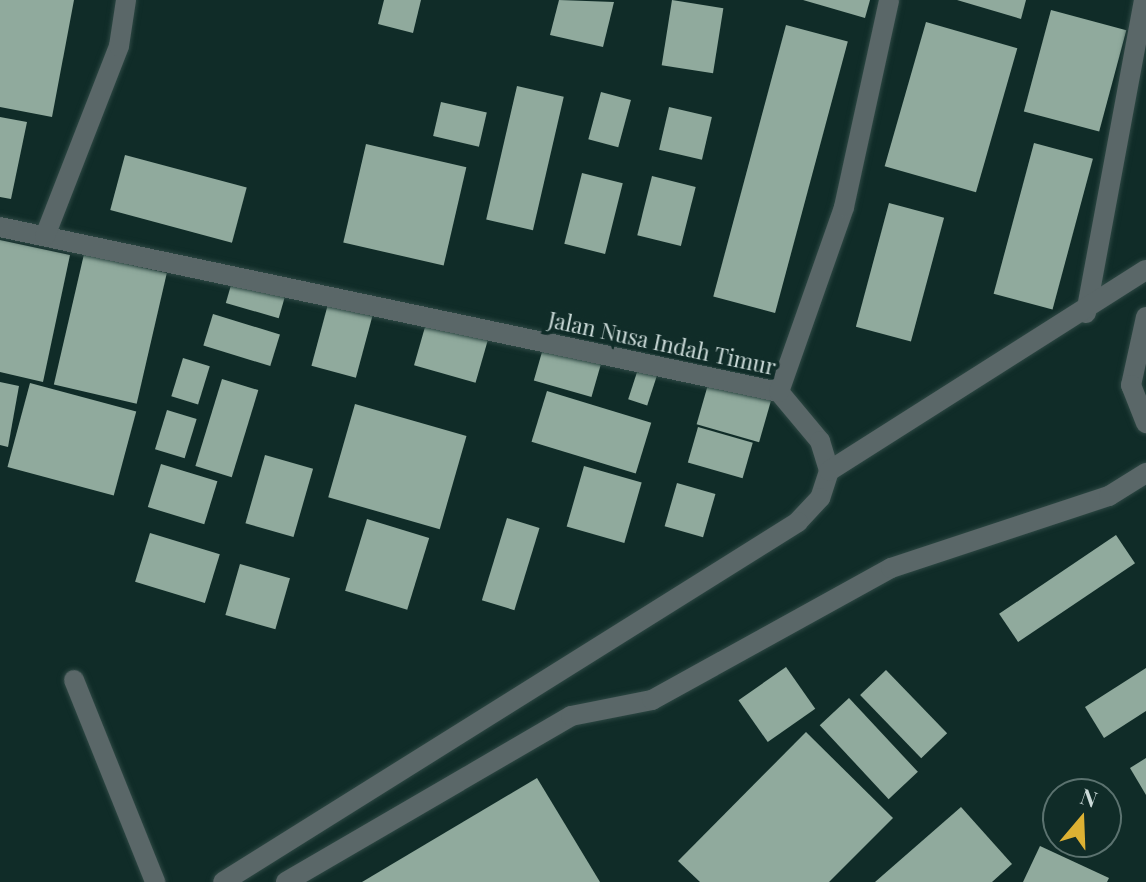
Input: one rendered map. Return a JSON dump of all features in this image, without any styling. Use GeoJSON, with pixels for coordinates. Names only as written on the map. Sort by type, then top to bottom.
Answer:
{"type":"FeatureCollection","features":[{"type":"Feature","properties":{"kind":"street"},"geometry":{"type":"LineString","coordinates":[[45,236],[119,46],[126,0]]}},
{"type":"Feature","properties":{"kind":"street"},"geometry":{"type":"LineString","coordinates":[[779,392],[844,207],[889,0]]}},
{"type":"Feature","properties":{"kind":"street"},"geometry":{"type":"LineString","coordinates":[[1086,313],[1144,0]]}},
{"type":"Feature","properties":{"kind":"street","name":"Jalan Nusa Indah Timur"},"geometry":{"type":"LineString","coordinates":[[0,227],[779,392],[812,428],[829,471]]}},
{"type":"Feature","properties":{"kind":"street"},"geometry":{"type":"LineString","coordinates":[[223,882],[798,522],[820,498],[829,471],[1086,313],[1146,270]]}},
{"type":"Feature","properties":{"kind":"street"},"geometry":{"type":"LineString","coordinates":[[1146,317],[1131,385],[1146,423]]}},
{"type":"Feature","properties":{"kind":"street"},"geometry":{"type":"LineString","coordinates":[[286,882],[571,716],[652,700],[891,568],[1109,496],[1146,473]]}},
{"type":"Feature","properties":{"kind":"street"},"geometry":{"type":"LineString","coordinates":[[74,680],[155,882]]}},
{"type":"Feature","properties":{"kind":"building"},"geometry":{"type":"Polygon","coordinates":[[[0,0],[74,0],[52,117],[0,107],[0,0]]]}},
{"type":"Feature","properties":{"kind":"building"},"geometry":{"type":"Polygon","coordinates":[[[384,0],[421,0],[413,33],[378,24],[384,0]]]}},
{"type":"Feature","properties":{"kind":"building"},"geometry":{"type":"Polygon","coordinates":[[[559,0],[614,2],[603,47],[550,35],[559,0]]]}},
{"type":"Feature","properties":{"kind":"building"},"geometry":{"type":"Polygon","coordinates":[[[672,0],[723,8],[713,73],[662,65],[672,0]]]}},
{"type":"Feature","properties":{"kind":"building"},"geometry":{"type":"Polygon","coordinates":[[[803,0],[870,0],[865,18],[803,0]]]}},
{"type":"Feature","properties":{"kind":"building"},"geometry":{"type":"Polygon","coordinates":[[[957,0],[1026,0],[1021,19],[957,0]]]}},
{"type":"Feature","properties":{"kind":"building"},"geometry":{"type":"Polygon","coordinates":[[[1051,10],[1126,30],[1099,132],[1024,111],[1051,10]]]}},
{"type":"Feature","properties":{"kind":"building"},"geometry":{"type":"Polygon","coordinates":[[[926,22],[1017,48],[976,192],[885,166],[926,22]]]}},
{"type":"Feature","properties":{"kind":"building"},"geometry":{"type":"Polygon","coordinates":[[[786,25],[848,42],[775,313],[713,296],[786,25]]]}},
{"type":"Feature","properties":{"kind":"building"},"geometry":{"type":"Polygon","coordinates":[[[517,86],[564,97],[533,230],[486,219],[517,86]]]}},
{"type":"Feature","properties":{"kind":"building"},"geometry":{"type":"Polygon","coordinates":[[[601,92],[631,100],[618,147],[588,139],[601,92]]]}},
{"type":"Feature","properties":{"kind":"building"},"geometry":{"type":"Polygon","coordinates":[[[441,102],[487,113],[479,147],[433,136],[441,102]]]}},
{"type":"Feature","properties":{"kind":"building"},"geometry":{"type":"Polygon","coordinates":[[[669,107],[712,117],[702,160],[659,150],[669,107]]]}},
{"type":"Feature","properties":{"kind":"building"},"geometry":{"type":"Polygon","coordinates":[[[0,117],[27,122],[11,199],[0,197],[0,117]]]}},
{"type":"Feature","properties":{"kind":"building"},"geometry":{"type":"Polygon","coordinates":[[[1034,143],[1093,159],[1053,309],[994,294],[1034,143]]]}},
{"type":"Feature","properties":{"kind":"building"},"geometry":{"type":"Polygon","coordinates":[[[366,144],[466,167],[444,266],[343,242],[366,144]]]}},
{"type":"Feature","properties":{"kind":"building"},"geometry":{"type":"Polygon","coordinates":[[[125,155],[247,188],[232,243],[110,210],[125,155]]]}},
{"type":"Feature","properties":{"kind":"building"},"geometry":{"type":"Polygon","coordinates":[[[582,173],[623,183],[605,254],[564,244],[582,173]]]}},
{"type":"Feature","properties":{"kind":"building"},"geometry":{"type":"Polygon","coordinates":[[[652,176],[696,187],[681,246],[637,235],[652,176]]]}},
{"type":"Feature","properties":{"kind":"building"},"geometry":{"type":"Polygon","coordinates":[[[889,203],[944,218],[911,341],[856,327],[889,203]]]}},
{"type":"Feature","properties":{"kind":"building"},"geometry":{"type":"Polygon","coordinates":[[[0,240],[70,255],[43,382],[0,372],[0,240]]]}},
{"type":"Feature","properties":{"kind":"building"},"geometry":{"type":"Polygon","coordinates":[[[84,254],[167,273],[137,404],[54,385],[84,254]]]}},
{"type":"Feature","properties":{"kind":"building"},"geometry":{"type":"Polygon","coordinates":[[[233,278],[286,293],[279,318],[226,303],[233,278]]]}},
{"type":"Feature","properties":{"kind":"building"},"geometry":{"type":"Polygon","coordinates":[[[328,304],[372,316],[356,378],[311,366],[328,304]]]}},
{"type":"Feature","properties":{"kind":"building"},"geometry":{"type":"Polygon","coordinates":[[[213,314],[280,334],[270,366],[203,346],[213,314]]]}},
{"type":"Feature","properties":{"kind":"building"},"geometry":{"type":"Polygon","coordinates":[[[427,320],[489,338],[476,383],[414,365],[427,320]]]}},
{"type":"Feature","properties":{"kind":"building"},"geometry":{"type":"Polygon","coordinates":[[[544,345],[602,362],[591,397],[534,381],[544,345]]]}},
{"type":"Feature","properties":{"kind":"building"},"geometry":{"type":"Polygon","coordinates":[[[183,358],[210,366],[198,404],[171,396],[183,358]]]}},
{"type":"Feature","properties":{"kind":"building"},"geometry":{"type":"Polygon","coordinates":[[[639,366],[658,372],[647,405],[628,399],[639,366]]]}},
{"type":"Feature","properties":{"kind":"building"},"geometry":{"type":"Polygon","coordinates":[[[222,379],[258,390],[232,477],[195,466],[222,379]]]}},
{"type":"Feature","properties":{"kind":"building"},"geometry":{"type":"Polygon","coordinates":[[[709,381],[771,399],[759,442],[697,424],[709,381]]]}},
{"type":"Feature","properties":{"kind":"building"},"geometry":{"type":"Polygon","coordinates":[[[0,382],[19,386],[8,447],[0,445],[0,382]]]}},
{"type":"Feature","properties":{"kind":"building"},"geometry":{"type":"Polygon","coordinates":[[[30,383],[136,411],[114,496],[7,467],[30,383]]]}},
{"type":"Feature","properties":{"kind":"building"},"geometry":{"type":"Polygon","coordinates":[[[547,391],[651,423],[636,474],[532,442],[547,391]]]}},
{"type":"Feature","properties":{"kind":"building"},"geometry":{"type":"Polygon","coordinates":[[[355,404],[467,436],[440,529],[328,497],[355,404]]]}},
{"type":"Feature","properties":{"kind":"building"},"geometry":{"type":"Polygon","coordinates":[[[167,410],[197,419],[185,458],[155,449],[167,410]]]}},
{"type":"Feature","properties":{"kind":"building"},"geometry":{"type":"Polygon","coordinates":[[[698,427],[753,443],[743,478],[688,463],[698,427]]]}},
{"type":"Feature","properties":{"kind":"building"},"geometry":{"type":"Polygon","coordinates":[[[265,455],[313,469],[293,537],[245,523],[265,455]]]}},
{"type":"Feature","properties":{"kind":"building"},"geometry":{"type":"Polygon","coordinates":[[[161,464],[217,481],[204,524],[148,507],[161,464]]]}},
{"type":"Feature","properties":{"kind":"building"},"geometry":{"type":"Polygon","coordinates":[[[584,466],[642,483],[624,543],[567,527],[584,466]]]}},
{"type":"Feature","properties":{"kind":"building"},"geometry":{"type":"Polygon","coordinates":[[[677,483],[715,494],[703,537],[665,526],[677,483]]]}},
{"type":"Feature","properties":{"kind":"building"},"geometry":{"type":"Polygon","coordinates":[[[507,518],[540,528],[514,610],[482,600],[507,518]]]}},
{"type":"Feature","properties":{"kind":"building"},"geometry":{"type":"Polygon","coordinates":[[[367,519],[429,538],[407,610],[345,591],[367,519]]]}},
{"type":"Feature","properties":{"kind":"building"},"geometry":{"type":"Polygon","coordinates":[[[150,533],[220,554],[205,603],[135,582],[150,533]]]}},
{"type":"Feature","properties":{"kind":"building"},"geometry":{"type":"Polygon","coordinates":[[[1116,535],[1135,563],[1018,642],[999,614],[1116,535]]]}},
{"type":"Feature","properties":{"kind":"building"},"geometry":{"type":"Polygon","coordinates":[[[240,564],[290,578],[275,629],[225,615],[240,564]]]}},
{"type":"Feature","properties":{"kind":"building"},"geometry":{"type":"Polygon","coordinates":[[[786,667],[815,709],[768,742],[738,700],[786,667]]]}},
{"type":"Feature","properties":{"kind":"building"},"geometry":{"type":"Polygon","coordinates":[[[1146,668],[1146,711],[1104,738],[1085,707],[1146,668]]]}},
{"type":"Feature","properties":{"kind":"building"},"geometry":{"type":"Polygon","coordinates":[[[886,670],[947,733],[921,758],[860,695],[886,670]]]}},
{"type":"Feature","properties":{"kind":"building"},"geometry":{"type":"Polygon","coordinates":[[[849,698],[918,772],[889,799],[820,725],[849,698]]]}},
{"type":"Feature","properties":{"kind":"building"},"geometry":{"type":"Polygon","coordinates":[[[806,732],[893,818],[829,882],[700,882],[678,861],[806,732]]]}},
{"type":"Feature","properties":{"kind":"building"},"geometry":{"type":"Polygon","coordinates":[[[1146,758],[1146,795],[1130,768],[1146,758]]]}},
{"type":"Feature","properties":{"kind":"building"},"geometry":{"type":"Polygon","coordinates":[[[537,778],[600,882],[362,882],[537,778]]]}},
{"type":"Feature","properties":{"kind":"building"},"geometry":{"type":"Polygon","coordinates":[[[961,807],[1012,864],[992,882],[875,882],[961,807]]]}},
{"type":"Feature","properties":{"kind":"building"},"geometry":{"type":"Polygon","coordinates":[[[1040,846],[1042,858],[1066,858],[1109,878],[1107,882],[1023,882],[1040,846]]]}}]}
